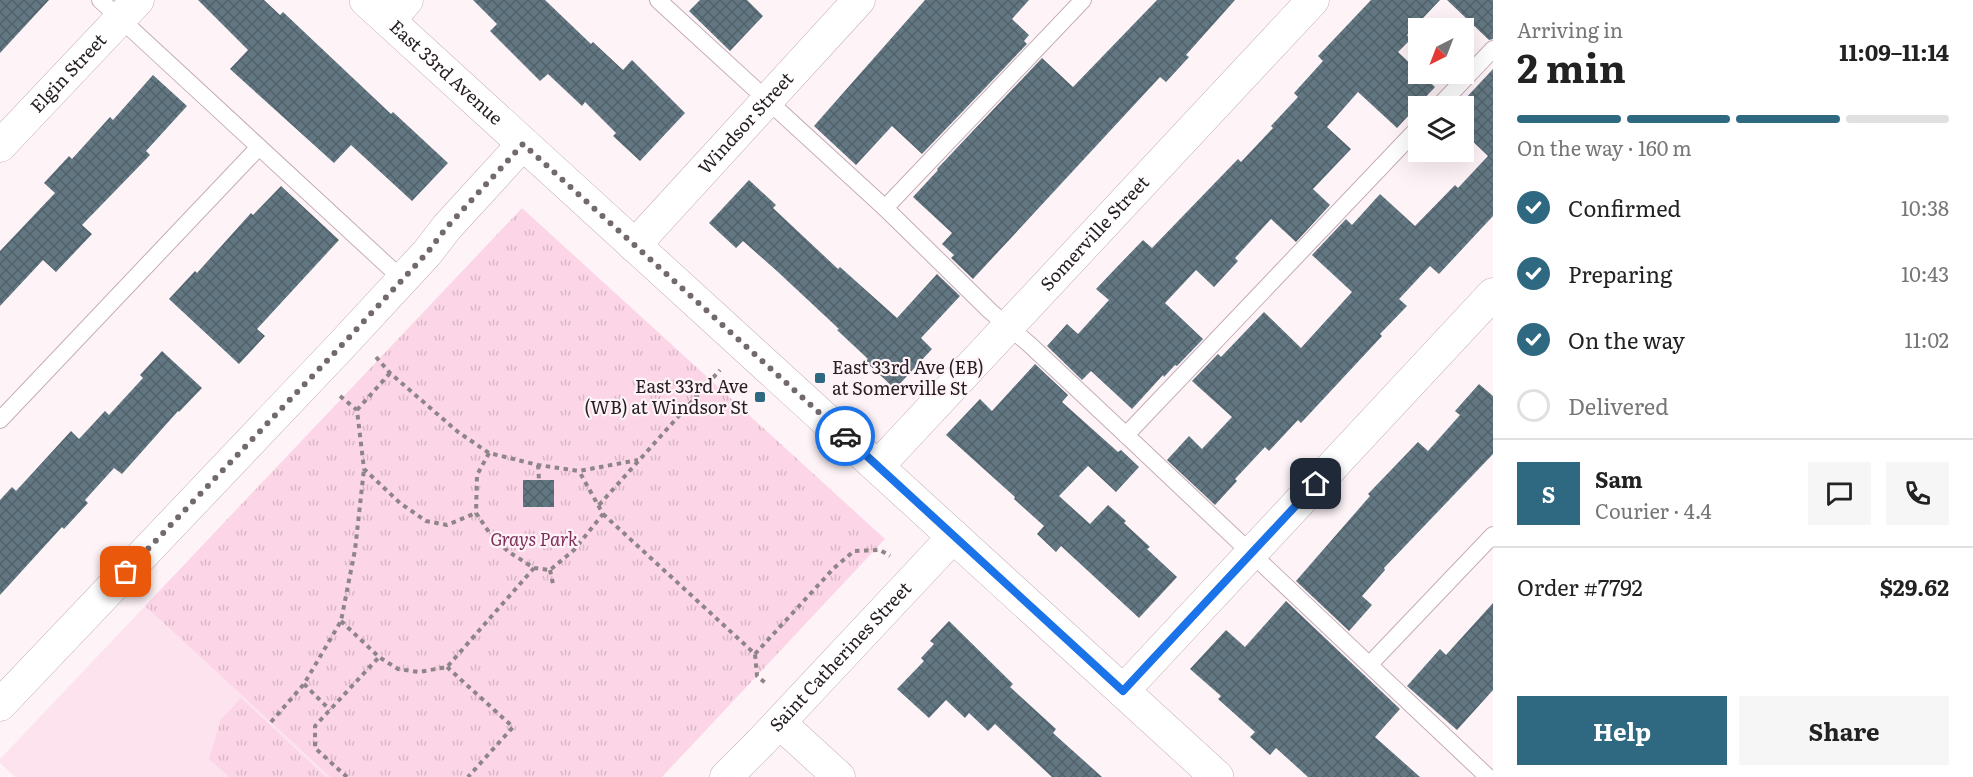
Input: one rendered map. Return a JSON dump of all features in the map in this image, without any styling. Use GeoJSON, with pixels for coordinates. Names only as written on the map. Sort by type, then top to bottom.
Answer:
{"type":"FeatureCollection","features":[{"type":"Feature","properties":{"kind":"street","name":"Windsor Street"},"geometry":{"type":"LineString","coordinates":[[634,246],[859,0]]}},
{"type":"Feature","properties":{"kind":"street","name":"Somerville Street"},"geometry":{"type":"LineString","coordinates":[[878,466],[1313,0]]}},
{"type":"Feature","properties":{"kind":"street","name":"Elgin Street"},"geometry":{"type":"LineString","coordinates":[[0,146],[120,6]]}},
{"type":"Feature","properties":{"kind":"street","name":"East 33rd Avenue"},"geometry":{"type":"LineString","coordinates":[[387,7],[523,144],[1217,777]]}},
{"type":"Feature","properties":{"kind":"street"},"geometry":{"type":"LineString","coordinates":[[0,705],[341,346],[427,253],[468,202],[523,144]]}},
{"type":"Feature","properties":{"kind":"street"},"geometry":{"type":"LineString","coordinates":[[1123,691],[1493,294]]}},
{"type":"Feature","properties":{"kind":"street","name":"Saint Catherines Street"},"geometry":{"type":"LineString","coordinates":[[726,777],[780,723],[954,536]]}},
{"type":"Feature","properties":{"kind":"street"},"geometry":{"type":"LineString","coordinates":[[780,723],[839,777]]}},
{"type":"Feature","properties":{"kind":"lane"},"geometry":{"type":"LineString","coordinates":[[658,0],[885,208],[990,311],[1126,435],[1488,777]]}},
{"type":"Feature","properties":{"kind":"lane"},"geometry":{"type":"LineString","coordinates":[[885,208],[1083,0]]}},
{"type":"Feature","properties":{"kind":"lane"},"geometry":{"type":"LineString","coordinates":[[120,6],[259,147],[402,279]]}},
{"type":"Feature","properties":{"kind":"lane"},"geometry":{"type":"LineString","coordinates":[[1448,96],[1493,49]]}},
{"type":"Feature","properties":{"kind":"lane"},"geometry":{"type":"LineString","coordinates":[[1126,435],[1408,139]]}},
{"type":"Feature","properties":{"kind":"lane"},"geometry":{"type":"LineString","coordinates":[[0,420],[259,147]]}},
{"type":"Feature","properties":{"kind":"lane"},"geometry":{"type":"LineString","coordinates":[[1370,664],[1493,534]]}},
{"type":"Feature","properties":{"kind":"path"},"geometry":{"type":"LineString","coordinates":[[376,357],[390,373],[458,432],[489,453],[538,465],[579,471],[638,460]]}},
{"type":"Feature","properties":{"kind":"path"},"geometry":{"type":"LineString","coordinates":[[599,505],[720,370]]}},
{"type":"Feature","properties":{"kind":"path"},"geometry":{"type":"LineString","coordinates":[[357,410],[390,373]]}},
{"type":"Feature","properties":{"kind":"path"},"geometry":{"type":"LineString","coordinates":[[271,722],[304,684],[341,621],[355,550],[364,469],[357,410],[340,396]]}},
{"type":"Feature","properties":{"kind":"path"},"geometry":{"type":"LineString","coordinates":[[489,453],[477,475],[476,513],[493,538],[534,568],[550,570],[574,550],[603,514]]}},
{"type":"Feature","properties":{"kind":"path"},"geometry":{"type":"LineString","coordinates":[[538,465],[538,480]]}},
{"type":"Feature","properties":{"kind":"path"},"geometry":{"type":"LineString","coordinates":[[364,469],[400,503],[426,521],[447,525],[476,513]]}},
{"type":"Feature","properties":{"kind":"path"},"geometry":{"type":"LineString","coordinates":[[579,471],[603,514],[755,654],[757,676],[768,685]]}},
{"type":"Feature","properties":{"kind":"path"},"geometry":{"type":"LineString","coordinates":[[755,654],[834,568],[854,552],[880,550],[890,556]]}},
{"type":"Feature","properties":{"kind":"path"},"geometry":{"type":"LineString","coordinates":[[341,621],[380,657],[398,669],[419,672],[447,668],[534,568]]}},
{"type":"Feature","properties":{"kind":"path"},"geometry":{"type":"LineString","coordinates":[[550,570],[553,584]]}},
{"type":"Feature","properties":{"kind":"path"},"geometry":{"type":"LineString","coordinates":[[347,777],[315,748],[315,726],[380,657]]}},
{"type":"Feature","properties":{"kind":"path"},"geometry":{"type":"LineString","coordinates":[[447,668],[513,727],[468,777]]}},
{"type":"Feature","properties":{"kind":"path"},"geometry":{"type":"LineString","coordinates":[[304,684],[330,710]]}},
{"type":"Feature","properties":{"kind":"shaded area"},"geometry":{"type":"Polygon","coordinates":[[[145,606],[330,777],[15,777],[0,763],[0,759],[145,606]]]}},
{"type":"Feature","properties":{"kind":"green space","name":"Grays Park"},"geometry":{"type":"Polygon","coordinates":[[[522,208],[885,539],[662,777],[330,777],[145,606],[522,208]]]}},
{"type":"Feature","properties":{"kind":"green space"},"geometry":{"type":"Polygon","coordinates":[[[241,698],[326,777],[229,777],[209,759],[221,719],[241,698]]]}},
{"type":"Feature","properties":{"kind":"building"},"geometry":{"type":"Polygon","coordinates":[[[0,0],[49,0],[0,53],[0,0]]]}},
{"type":"Feature","properties":{"kind":"building"},"geometry":{"type":"Polygon","coordinates":[[[198,0],[264,0],[280,15],[283,12],[391,114],[393,112],[448,163],[412,201],[351,145],[334,163],[230,69],[248,50],[198,0]]]}},
{"type":"Feature","properties":{"kind":"building"},"geometry":{"type":"Polygon","coordinates":[[[473,0],[545,0],[591,44],[593,42],[623,70],[632,60],[685,113],[640,161],[613,136],[616,133],[585,102],[582,106],[548,74],[540,81],[490,31],[497,24],[473,0]]]}},
{"type":"Feature","properties":{"kind":"building"},"geometry":{"type":"Polygon","coordinates":[[[700,0],[747,0],[763,16],[730,51],[689,11],[700,0]]]}},
{"type":"Feature","properties":{"kind":"building"},"geometry":{"type":"Polygon","coordinates":[[[925,0],[1029,0],[1012,19],[1029,35],[1024,41],[1027,44],[922,154],[892,126],[856,165],[814,126],[925,0]]]}},
{"type":"Feature","properties":{"kind":"building"},"geometry":{"type":"Polygon","coordinates":[[[1157,0],[1235,0],[1186,55],[1189,57],[1166,82],[1160,77],[973,279],[951,258],[954,255],[942,244],[952,233],[913,197],[1042,58],[1073,87],[1157,0]]]}},
{"type":"Feature","properties":{"kind":"building"},"geometry":{"type":"Polygon","coordinates":[[[1371,0],[1440,0],[1423,18],[1408,18],[1408,42],[1398,52],[1408,61],[1408,84],[1432,84],[1435,87],[1427,96],[1408,96],[1408,116],[1397,128],[1358,92],[1327,127],[1351,149],[1313,189],[1330,205],[1296,242],[1271,219],[1235,258],[1238,261],[1214,287],[1196,270],[1165,303],[1203,339],[1177,366],[1175,365],[1164,377],[1163,375],[1132,409],[1091,371],[1082,380],[1047,346],[1067,324],[1078,334],[1109,300],[1096,289],[1143,240],[1152,248],[1238,159],[1241,162],[1273,128],[1271,126],[1298,97],[1294,93],[1323,61],[1318,56],[1371,0]]]}},
{"type":"Feature","properties":{"kind":"building"},"geometry":{"type":"Polygon","coordinates":[[[1447,0],[1493,0],[1493,39],[1489,40],[1474,26],[1474,18],[1466,18],[1447,0]]]}},
{"type":"Feature","properties":{"kind":"building"},"geometry":{"type":"Polygon","coordinates":[[[1493,69],[1493,216],[1439,274],[1430,266],[1399,299],[1407,306],[1380,334],[1382,336],[1301,423],[1298,420],[1269,451],[1265,447],[1235,479],[1237,481],[1215,505],[1167,460],[1189,436],[1202,449],[1232,417],[1192,381],[1218,354],[1221,357],[1264,312],[1301,348],[1352,292],[1312,255],[1346,219],[1352,225],[1380,194],[1415,226],[1455,185],[1458,188],[1488,156],[1474,143],[1474,96],[1468,96],[1493,69]]]}},
{"type":"Feature","properties":{"kind":"building"},"geometry":{"type":"Polygon","coordinates":[[[153,75],[187,106],[146,151],[150,155],[82,225],[92,234],[56,272],[43,260],[0,306],[0,251],[55,193],[44,183],[69,156],[72,159],[110,117],[113,120],[153,75]]]}},
{"type":"Feature","properties":{"kind":"building"},"geometry":{"type":"Polygon","coordinates":[[[749,180],[776,205],[773,208],[838,269],[840,267],[897,318],[937,274],[960,296],[921,338],[932,349],[895,389],[865,361],[868,359],[837,330],[839,329],[778,272],[743,241],[736,248],[709,223],[749,180]]]}},
{"type":"Feature","properties":{"kind":"building"},"geometry":{"type":"Polygon","coordinates":[[[281,186],[339,240],[257,329],[265,336],[239,364],[169,299],[195,271],[197,273],[251,213],[253,215],[281,186]]]}},
{"type":"Feature","properties":{"kind":"building"},"geometry":{"type":"Polygon","coordinates":[[[162,351],[202,388],[178,411],[122,474],[114,468],[85,500],[88,503],[64,529],[62,527],[0,595],[0,500],[12,487],[16,491],[71,431],[79,439],[105,411],[109,415],[143,378],[140,375],[162,351]]]}},
{"type":"Feature","properties":{"kind":"building"},"geometry":{"type":"Polygon","coordinates":[[[1035,364],[1068,395],[1062,402],[1118,452],[1121,450],[1139,467],[1116,492],[1088,466],[1059,496],[1090,524],[1108,505],[1150,547],[1147,549],[1177,577],[1139,618],[1061,546],[1056,552],[1037,534],[1044,526],[946,435],[980,399],[992,411],[1035,364]]]}},
{"type":"Feature","properties":{"kind":"building"},"geometry":{"type":"Polygon","coordinates":[[[1479,384],[1493,396],[1493,454],[1384,568],[1385,570],[1362,596],[1372,605],[1349,631],[1296,581],[1370,496],[1368,494],[1418,442],[1428,451],[1460,415],[1455,411],[1479,384]]]}},
{"type":"Feature","properties":{"kind":"building"},"geometry":{"type":"Polygon","coordinates":[[[523,480],[554,480],[554,507],[523,507],[523,480]]]}},
{"type":"Feature","properties":{"kind":"building"},"geometry":{"type":"Polygon","coordinates":[[[1286,601],[1400,709],[1375,737],[1420,777],[1308,777],[1276,748],[1270,755],[1250,737],[1255,732],[1218,699],[1221,696],[1190,669],[1226,630],[1245,647],[1286,601]]]}},
{"type":"Feature","properties":{"kind":"building"},"geometry":{"type":"Polygon","coordinates":[[[1493,603],[1493,690],[1457,730],[1407,686],[1440,649],[1446,655],[1493,603]]]}},
{"type":"Feature","properties":{"kind":"building"},"geometry":{"type":"Polygon","coordinates":[[[949,621],[1013,684],[1010,687],[1056,729],[1053,733],[1102,777],[1052,777],[995,724],[988,731],[969,713],[965,718],[946,700],[929,718],[897,689],[924,661],[921,658],[934,644],[930,641],[949,621]]]}},
{"type":"Feature","properties":{"kind":"way so far"},"geometry":{"type":"LineString","coordinates":[[126,572],[341,346],[427,253],[468,202],[523,144],[845,436]]}},
{"type":"Feature","properties":{"kind":"place","name":"East 33rd Ave (EB) at Somerville St"},"geometry":{"type":"Point","coordinates":[820,378]}},
{"type":"Feature","properties":{"kind":"place","name":"East 33rd Ave (WB) at Windsor St"},"geometry":{"type":"Point","coordinates":[760,397]}},
{"type":"Feature","properties":{"kind":"route"},"geometry":{"type":"LineString","coordinates":[[845,436],[1123,691],[1316,484]]}}]}
